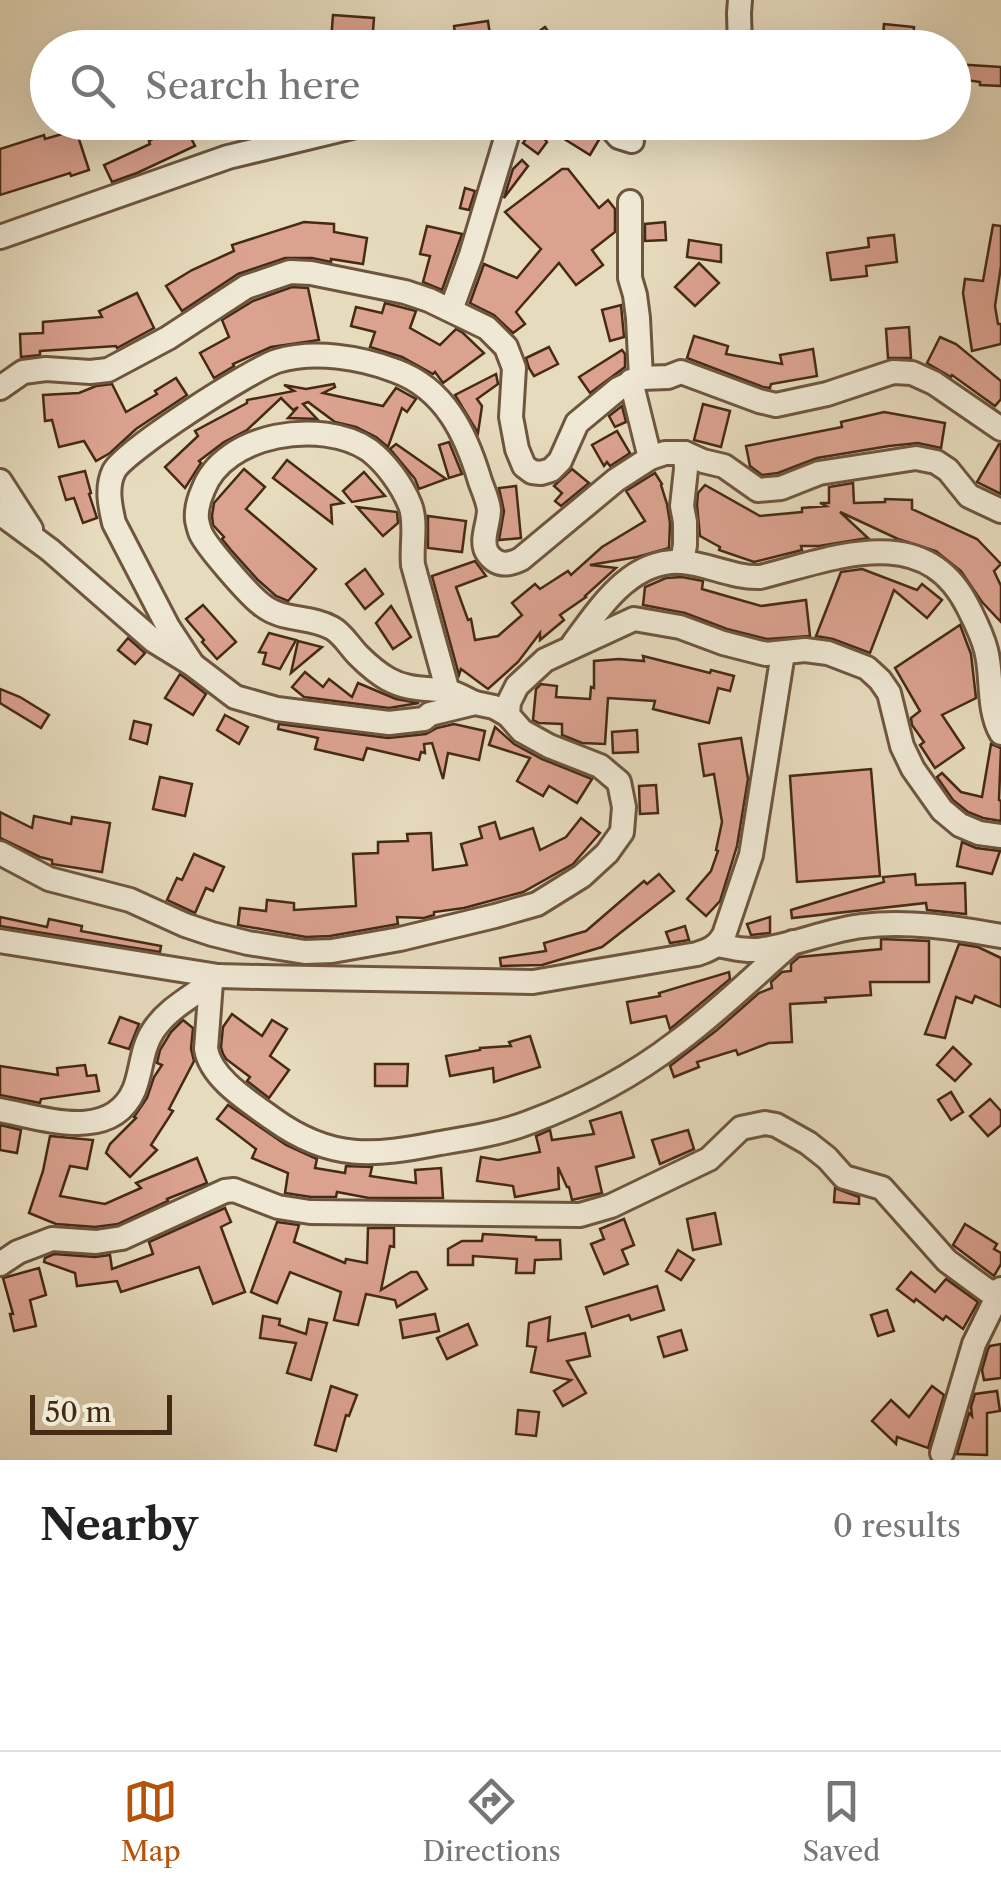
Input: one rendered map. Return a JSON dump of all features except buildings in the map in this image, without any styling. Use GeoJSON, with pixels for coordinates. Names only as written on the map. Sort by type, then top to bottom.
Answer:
{"type":"FeatureCollection","features":[{"type":"Feature","properties":{"kind":"street"},"geometry":{"type":"LineString","coordinates":[[739,30],[740,0]]}},
{"type":"Feature","properties":{"kind":"street"},"geometry":{"type":"LineString","coordinates":[[0,237],[228,157],[298,140]]}},
{"type":"Feature","properties":{"kind":"street"},"geometry":{"type":"LineString","coordinates":[[451,310],[505,140]]}},
{"type":"Feature","properties":{"kind":"street"},"geometry":{"type":"LineString","coordinates":[[630,202],[630,278],[638,318],[636,380],[650,458]]}},
{"type":"Feature","properties":{"kind":"street"},"geometry":{"type":"LineString","coordinates":[[0,388],[23,372],[108,370],[168,338],[246,287],[290,272],[405,292],[487,328],[506,346],[514,368],[511,417],[517,449],[524,466],[532,472],[551,470],[560,461],[577,423],[592,408],[636,380],[681,372],[776,405],[903,372],[934,382],[1001,428]]}},
{"type":"Feature","properties":{"kind":"street"},"geometry":{"type":"LineString","coordinates":[[192,664],[168,627],[114,522],[111,480],[115,468],[151,438],[251,373],[279,361],[319,355],[359,360],[398,371],[440,398],[472,453],[488,504],[485,548],[500,564],[513,563],[532,552],[616,480],[650,458],[671,452],[724,466],[758,490],[781,488],[819,473],[906,458],[926,460],[948,470],[969,496],[1001,511]]}},
{"type":"Feature","properties":{"kind":"street"},"geometry":{"type":"LineString","coordinates":[[0,853],[49,879],[119,896],[212,934],[305,952],[332,952],[537,904],[582,876],[607,853],[622,832],[624,807],[619,782],[600,766],[522,731],[508,715],[494,707],[389,679],[356,654],[334,628],[274,613],[258,602],[201,534],[196,515],[206,482],[215,468],[268,438],[308,432],[344,438],[369,450],[389,470],[412,510],[412,565],[448,692]]}},
{"type":"Feature","properties":{"kind":"street"},"geometry":{"type":"LineString","coordinates":[[682,562],[686,453]]}},
{"type":"Feature","properties":{"kind":"street"},"geometry":{"type":"LineString","coordinates":[[0,481],[28,526],[50,550]]}},
{"type":"Feature","properties":{"kind":"street"},"geometry":{"type":"LineString","coordinates":[[0,513],[50,550],[154,641],[235,697],[277,709],[389,724],[413,722],[475,703]]}},
{"type":"Feature","properties":{"kind":"street"},"geometry":{"type":"LineString","coordinates":[[571,647],[605,602],[634,574],[654,565],[682,562],[760,578],[836,558],[898,552],[930,562],[961,593],[982,635],[990,665],[995,718],[1001,733]]}},
{"type":"Feature","properties":{"kind":"street"},"geometry":{"type":"LineString","coordinates":[[508,715],[509,702],[525,677],[545,660],[634,618],[766,654],[805,650],[828,654],[866,668],[880,680],[888,693],[902,746],[928,794],[942,810],[960,826],[1001,836]]}},
{"type":"Feature","properties":{"kind":"street"},"geometry":{"type":"LineString","coordinates":[[718,945],[751,855],[783,653]]}},
{"type":"Feature","properties":{"kind":"street"},"geometry":{"type":"LineString","coordinates":[[0,943],[215,979],[533,982],[697,954],[718,945],[765,950],[826,932],[896,924],[1001,936]]}},
{"type":"Feature","properties":{"kind":"street"},"geometry":{"type":"LineString","coordinates":[[215,979],[206,1049],[220,1076],[284,1127],[315,1142],[350,1153],[390,1153],[526,1124],[596,1092],[678,1042],[793,942]]}},
{"type":"Feature","properties":{"kind":"street"},"geometry":{"type":"LineString","coordinates":[[0,1110],[74,1124],[110,1118],[125,1106],[135,1088],[153,1030],[171,1010],[215,979]]}},
{"type":"Feature","properties":{"kind":"street"},"geometry":{"type":"LineString","coordinates":[[0,1264],[18,1252],[52,1239],[96,1242],[122,1238],[225,1190],[278,1208],[310,1212],[580,1215],[611,1206],[709,1160],[742,1128],[776,1125],[808,1143],[844,1177],[882,1188],[947,1260],[974,1283],[988,1291],[1000,1291],[974,1344],[942,1453]]}}]}
